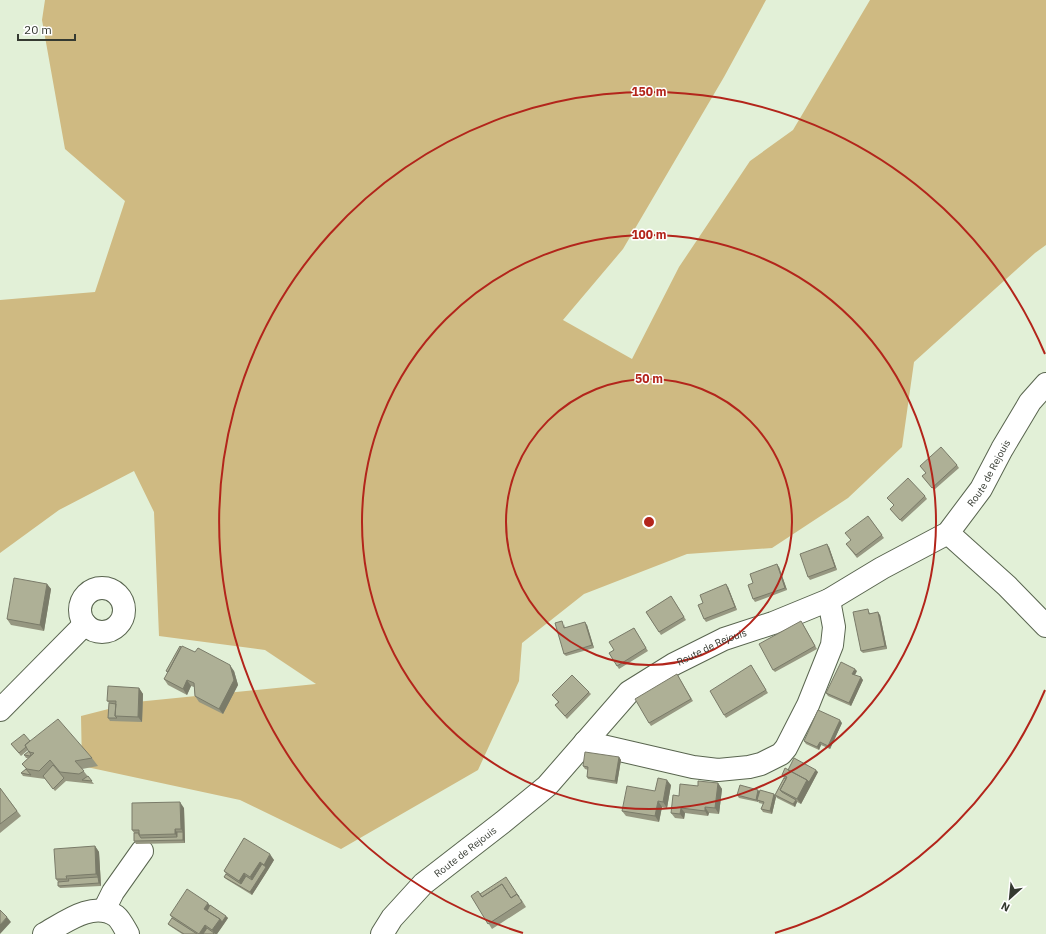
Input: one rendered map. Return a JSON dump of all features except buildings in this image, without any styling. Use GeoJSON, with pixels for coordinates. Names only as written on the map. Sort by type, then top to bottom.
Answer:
{"type":"FeatureCollection","features":[{"type":"Feature","properties":{"kind":"street","name":"Route de Rejouis"},"geometry":{"type":"LineString","coordinates":[[382,934],[392,918],[423,884],[547,786],[629,692],[674,664],[724,639],[773,623],[829,600],[882,568],[948,532],[981,489],[1002,449],[1030,402],[1046,384]]}},
{"type":"Feature","properties":{"kind":"street"},"geometry":{"type":"LineString","coordinates":[[948,532],[1008,586],[1046,626]]}},
{"type":"Feature","properties":{"kind":"street"},"geometry":{"type":"LineString","coordinates":[[585,742],[718,770],[749,767],[761,764],[781,754],[786,748],[808,705],[832,645],[834,627],[829,600]]}},
{"type":"Feature","properties":{"kind":"street"},"geometry":{"type":"LineString","coordinates":[[0,710],[85,624]]}},
{"type":"Feature","properties":{"kind":"street"},"geometry":{"type":"LineString","coordinates":[[104,910],[113,892],[142,851]]}},
{"type":"Feature","properties":{"kind":"street"},"geometry":{"type":"LineString","coordinates":[[44,934],[85,912],[104,910],[117,916],[128,934]]}},
{"type":"Feature","properties":{"kind":"shaded area"},"geometry":{"type":"Polygon","coordinates":[[[45,0],[766,0],[724,77],[623,249],[563,320],[632,359],[679,267],[750,161],[793,130],[870,0],[1046,0],[1046,245],[1035,253],[914,362],[902,447],[848,498],[772,548],[687,554],[584,594],[522,643],[519,681],[478,770],[341,849],[240,800],[82,766],[81,716],[136,702],[316,684],[265,650],[159,636],[154,512],[134,471],[59,510],[0,553],[0,300],[95,292],[125,201],[65,149],[42,20],[45,0]]]}}]}
